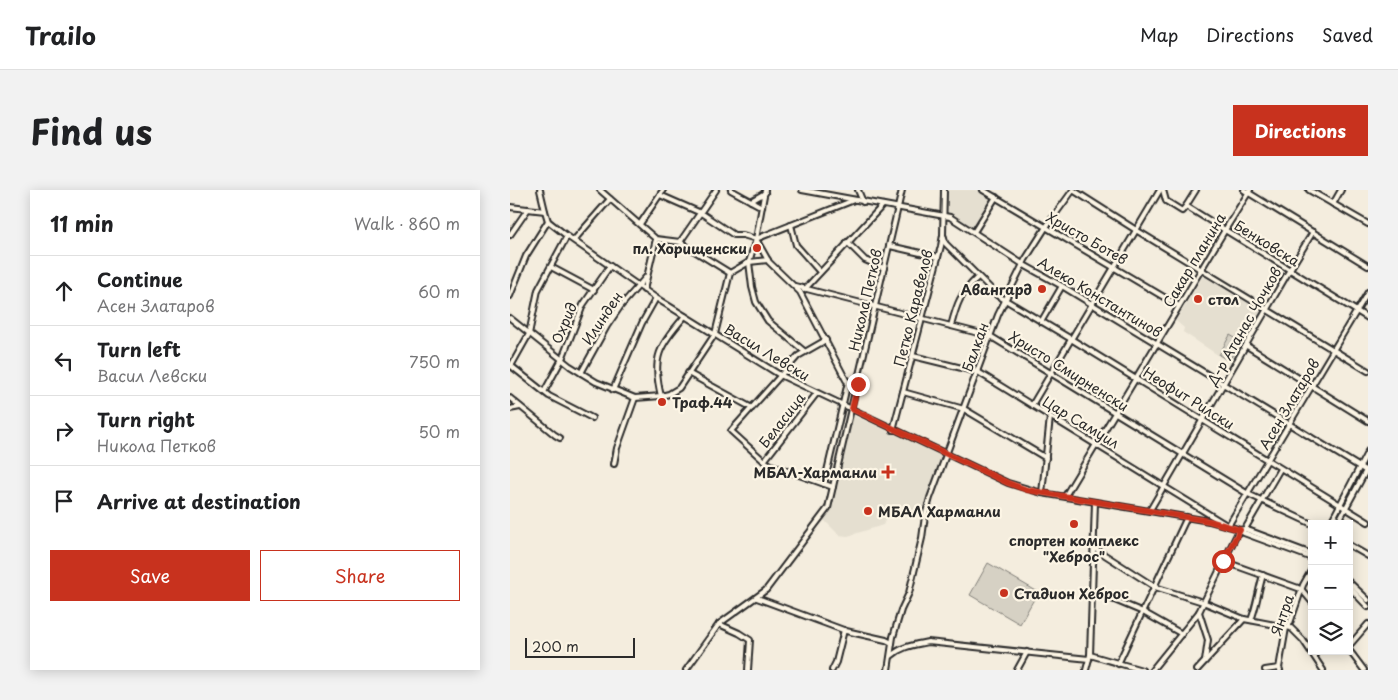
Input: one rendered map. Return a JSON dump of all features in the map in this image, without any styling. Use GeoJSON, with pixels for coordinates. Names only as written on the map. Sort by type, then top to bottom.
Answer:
{"type":"FeatureCollection","features":[{"type":"Feature","properties":{"kind":"street"},"geometry":{"type":"LineString","coordinates":[[510,296],[526,256],[548,221],[540,190]]}},
{"type":"Feature","properties":{"kind":"street"},"geometry":{"type":"LineString","coordinates":[[600,190],[656,239],[680,242],[730,274]]}},
{"type":"Feature","properties":{"kind":"street"},"geometry":{"type":"LineString","coordinates":[[640,224],[664,190]]}},
{"type":"Feature","properties":{"kind":"street"},"geometry":{"type":"LineString","coordinates":[[680,242],[716,190]]}},
{"type":"Feature","properties":{"kind":"street"},"geometry":{"type":"LineString","coordinates":[[731,190],[762,207]]}},
{"type":"Feature","properties":{"kind":"street","name":"Алеко Константинов"},"geometry":{"type":"LineString","coordinates":[[802,190],[950,217],[1024,265],[1158,344],[1359,468],[1367,470]]}},
{"type":"Feature","properties":{"kind":"street"},"geometry":{"type":"LineString","coordinates":[[858,190],[863,202]]}},
{"type":"Feature","properties":{"kind":"street","name":"Никола Петков"},"geometry":{"type":"LineString","coordinates":[[686,670],[719,624],[766,590],[828,508],[902,190]]}},
{"type":"Feature","properties":{"kind":"street","name":"Петко Каравелов"},"geometry":{"type":"LineString","coordinates":[[893,430],[943,235],[944,190]]}},
{"type":"Feature","properties":{"kind":"street","name":"Христо Ботев"},"geometry":{"type":"LineString","coordinates":[[983,190],[1179,306]]}},
{"type":"Feature","properties":{"kind":"street"},"geometry":{"type":"LineString","coordinates":[[1073,190],[1368,371]]}},
{"type":"Feature","properties":{"kind":"street","name":"Балкан"},"geometry":{"type":"LineString","coordinates":[[888,670],[892,643],[901,610],[909,593],[930,498],[990,336],[1005,301],[1024,265],[1046,228],[1073,190]]}},
{"type":"Feature","properties":{"kind":"street"},"geometry":{"type":"LineString","coordinates":[[1032,405],[1091,304],[1162,190]]}},
{"type":"Feature","properties":{"kind":"street","name":"Бенковска"},"geometry":{"type":"LineString","coordinates":[[1162,190],[1166,201],[1182,211],[1186,206],[1368,318]]}},
{"type":"Feature","properties":{"kind":"street"},"geometry":{"type":"LineString","coordinates":[[1186,206],[1196,190]]}},
{"type":"Feature","properties":{"kind":"street"},"geometry":{"type":"LineString","coordinates":[[1244,190],[1250,191],[1254,196],[1368,266]]}},
{"type":"Feature","properties":{"kind":"street"},"geometry":{"type":"LineString","coordinates":[[1254,196],[1258,190]]}},
{"type":"Feature","properties":{"kind":"street"},"geometry":{"type":"LineString","coordinates":[[1309,190],[1368,224]]}},
{"type":"Feature","properties":{"kind":"street"},"geometry":{"type":"LineString","coordinates":[[1333,204],[1341,190]]}},
{"type":"Feature","properties":{"kind":"street","name":"Сакар планина"},"geometry":{"type":"LineString","coordinates":[[1065,496],[1250,191]]}},
{"type":"Feature","properties":{"kind":"street"},"geometry":{"type":"LineString","coordinates":[[751,201],[765,192]]}},
{"type":"Feature","properties":{"kind":"street"},"geometry":{"type":"LineString","coordinates":[[765,192],[756,239],[749,262],[752,287],[759,308],[768,321],[804,351]]}},
{"type":"Feature","properties":{"kind":"street"},"geometry":{"type":"LineString","coordinates":[[660,195],[701,213],[734,235],[743,235],[756,239],[855,200]]}},
{"type":"Feature","properties":{"kind":"street"},"geometry":{"type":"LineString","coordinates":[[974,232],[996,198]]}},
{"type":"Feature","properties":{"kind":"street"},"geometry":{"type":"LineString","coordinates":[[574,240],[610,199]]}},
{"type":"Feature","properties":{"kind":"street"},"geometry":{"type":"LineString","coordinates":[[824,484],[844,406],[848,382],[802,291],[883,205]]}},
{"type":"Feature","properties":{"kind":"street"},"geometry":{"type":"LineString","coordinates":[[510,207],[545,211]]}},
{"type":"Feature","properties":{"kind":"street"},"geometry":{"type":"LineString","coordinates":[[510,234],[528,209]]}},
{"type":"Feature","properties":{"kind":"street","name":"Васил Левски"},"geometry":{"type":"LineString","coordinates":[[548,221],[656,298],[780,375],[1008,483],[1042,493],[1150,510],[1242,529]]}},
{"type":"Feature","properties":{"kind":"street"},"geometry":{"type":"LineString","coordinates":[[791,225],[796,245],[820,272]]}},
{"type":"Feature","properties":{"kind":"street","name":"Д-р Атанас Чочков"},"geometry":{"type":"LineString","coordinates":[[1150,510],[1314,232]]}},
{"type":"Feature","properties":{"kind":"street","name":"Неофит Рилски"},"geometry":{"type":"LineString","coordinates":[[943,235],[946,243],[978,277],[1005,301],[1071,339],[1368,522]]}},
{"type":"Feature","properties":{"kind":"street"},"geometry":{"type":"LineString","coordinates":[[567,236],[538,290],[529,334],[511,365],[557,401],[592,418]]}},
{"type":"Feature","properties":{"kind":"street","name":"Илинден"},"geometry":{"type":"LineString","coordinates":[[644,290],[656,239]]}},
{"type":"Feature","properties":{"kind":"street","name":"Христо Смирненски"},"geometry":{"type":"LineString","coordinates":[[756,239],[768,260],[802,291],[922,318],[990,336],[1248,494],[1308,522]]}},
{"type":"Feature","properties":{"kind":"street"},"geometry":{"type":"LineString","coordinates":[[847,242],[865,260],[884,268]]}},
{"type":"Feature","properties":{"kind":"street"},"geometry":{"type":"LineString","coordinates":[[890,246],[938,257]]}},
{"type":"Feature","properties":{"kind":"street"},"geometry":{"type":"LineString","coordinates":[[510,318],[562,360],[581,373],[613,390],[634,398],[661,396],[679,388],[715,334],[730,274],[749,262],[768,260]]}},
{"type":"Feature","properties":{"kind":"street","name":"Охрид"},"geometry":{"type":"LineString","coordinates":[[544,392],[562,360],[578,317],[610,266]]}},
{"type":"Feature","properties":{"kind":"street"},"geometry":{"type":"LineString","coordinates":[[550,267],[594,290]]}},
{"type":"Feature","properties":{"kind":"street","name":"Илинден"},"geometry":{"type":"LineString","coordinates":[[581,373],[607,326],[646,277]]}},
{"type":"Feature","properties":{"kind":"street"},"geometry":{"type":"LineString","coordinates":[[951,326],[960,297],[965,289],[978,277]]}},
{"type":"Feature","properties":{"kind":"street"},"geometry":{"type":"LineString","coordinates":[[1041,322],[1062,286]]}},
{"type":"Feature","properties":{"kind":"street","name":"Асен Златаров"},"geometry":{"type":"LineString","coordinates":[[1228,526],[1368,292]]}},
{"type":"Feature","properties":{"kind":"street"},"geometry":{"type":"LineString","coordinates":[[613,390],[642,323],[656,298]]}},
{"type":"Feature","properties":{"kind":"street"},"geometry":{"type":"LineString","coordinates":[[661,396],[657,378],[657,360],[666,338],[685,316]]}},
{"type":"Feature","properties":{"kind":"street"},"geometry":{"type":"LineString","coordinates":[[826,340],[804,351],[780,375],[731,432],[764,462],[833,487]]}},
{"type":"Feature","properties":{"kind":"street"},"geometry":{"type":"LineString","coordinates":[[1246,346],[1368,421]]}},
{"type":"Feature","properties":{"kind":"street","name":"Цар Самуил"},"geometry":{"type":"LineString","coordinates":[[913,356],[978,372],[1228,526]]}},
{"type":"Feature","properties":{"kind":"street"},"geometry":{"type":"LineString","coordinates":[[688,373],[752,408]]}},
{"type":"Feature","properties":{"kind":"street"},"geometry":{"type":"LineString","coordinates":[[848,382],[858,384]]}},
{"type":"Feature","properties":{"kind":"street"},"geometry":{"type":"LineString","coordinates":[[903,392],[964,409],[1046,458]]}},
{"type":"Feature","properties":{"kind":"street","name":"Беласица"},"geometry":{"type":"LineString","coordinates":[[764,462],[817,393]]}},
{"type":"Feature","properties":{"kind":"street"},"geometry":{"type":"LineString","coordinates":[[510,398],[560,438]]}},
{"type":"Feature","properties":{"kind":"street"},"geometry":{"type":"LineString","coordinates":[[614,464],[617,448],[634,398]]}},
{"type":"Feature","properties":{"kind":"street"},"geometry":{"type":"LineString","coordinates":[[510,409],[521,407]]}},
{"type":"Feature","properties":{"kind":"street"},"geometry":{"type":"LineString","coordinates":[[1042,493],[1050,417]]}},
{"type":"Feature","properties":{"kind":"street"},"geometry":{"type":"LineString","coordinates":[[1332,520],[1368,451]]}},
{"type":"Feature","properties":{"kind":"street","name":"Асен Златаров"},"geometry":{"type":"LineString","coordinates":[[1152,670],[1198,612],[1223,561],[1280,468]]}},
{"type":"Feature","properties":{"kind":"street"},"geometry":{"type":"LineString","coordinates":[[1339,520],[1367,470]]}},
{"type":"Feature","properties":{"kind":"street"},"geometry":{"type":"LineString","coordinates":[[1086,670],[1089,657],[1093,591],[1095,502]]}},
{"type":"Feature","properties":{"kind":"street"},"geometry":{"type":"LineString","coordinates":[[1118,664],[1187,517]]}},
{"type":"Feature","properties":{"kind":"street"},"geometry":{"type":"LineString","coordinates":[[1242,529],[1308,553]]}},
{"type":"Feature","properties":{"kind":"street"},"geometry":{"type":"LineString","coordinates":[[1242,529],[1244,533],[1308,557]]}},
{"type":"Feature","properties":{"kind":"street"},"geometry":{"type":"LineString","coordinates":[[1353,547],[1368,556]]}},
{"type":"Feature","properties":{"kind":"street"},"geometry":{"type":"LineString","coordinates":[[1094,548],[1155,586],[1203,602],[1244,619],[1291,628],[1298,634],[1323,670]]}},
{"type":"Feature","properties":{"kind":"street"},"geometry":{"type":"LineString","coordinates":[[1223,561],[1302,590],[1308,597]]}},
{"type":"Feature","properties":{"kind":"street"},"geometry":{"type":"LineString","coordinates":[[1251,620],[1258,603],[1257,592],[1263,575]]}},
{"type":"Feature","properties":{"kind":"street","name":"Янтра"},"geometry":{"type":"LineString","coordinates":[[1280,669],[1286,628],[1290,623],[1308,578]]}},
{"type":"Feature","properties":{"kind":"street"},"geometry":{"type":"LineString","coordinates":[[1353,586],[1368,600]]}},
{"type":"Feature","properties":{"kind":"street"},"geometry":{"type":"LineString","coordinates":[[1093,591],[1143,612],[1182,634]]}},
{"type":"Feature","properties":{"kind":"street"},"geometry":{"type":"LineString","coordinates":[[1353,591],[1368,607]]}},
{"type":"Feature","properties":{"kind":"street"},"geometry":{"type":"LineString","coordinates":[[757,598],[844,630],[892,643]]}},
{"type":"Feature","properties":{"kind":"street"},"geometry":{"type":"LineString","coordinates":[[1198,612],[1208,640],[1205,662]]}},
{"type":"Feature","properties":{"kind":"street"},"geometry":{"type":"LineString","coordinates":[[1197,670],[1244,619]]}},
{"type":"Feature","properties":{"kind":"street"},"geometry":{"type":"LineString","coordinates":[[719,624],[750,640],[748,670]]}},
{"type":"Feature","properties":{"kind":"street"},"geometry":{"type":"LineString","coordinates":[[1353,641],[1368,624]]}},
{"type":"Feature","properties":{"kind":"street"},"geometry":{"type":"LineString","coordinates":[[832,670],[836,662],[844,630]]}},
{"type":"Feature","properties":{"kind":"street"},"geometry":{"type":"LineString","coordinates":[[891,656],[898,649],[918,646],[928,642],[1089,657],[1142,670]]}},
{"type":"Feature","properties":{"kind":"street"},"geometry":{"type":"LineString","coordinates":[[1017,670],[1028,652]]}},
{"type":"Feature","properties":{"kind":"street"},"geometry":{"type":"LineString","coordinates":[[1353,655],[1364,670]]}},
{"type":"Feature","properties":{"kind":"street"},"geometry":{"type":"LineString","coordinates":[[1264,670],[1280,669]]}},
{"type":"Feature","properties":{"kind":"shaded area"},"geometry":{"type":"Polygon","coordinates":[[[947,190],[982,190],[994,198],[971,228],[947,213],[947,190]]]}},
{"type":"Feature","properties":{"kind":"shaded area"},"geometry":{"type":"Polygon","coordinates":[[[1203,276],[1264,313],[1233,365],[1183,332],[1184,328],[1176,321],[1203,276]]]}},
{"type":"Feature","properties":{"kind":"shaded area"},"geometry":{"type":"Polygon","coordinates":[[[1230,335],[1240,341],[1229,361],[1219,355],[1230,335]]]}},
{"type":"Feature","properties":{"kind":"shaded area","name":"МБАЛ-Харманли"},"geometry":{"type":"Polygon","coordinates":[[[852,415],[944,455],[924,515],[890,510],[883,525],[848,536],[839,535],[823,519],[830,508],[852,415]]]}},
{"type":"Feature","properties":{"kind":"shaded area","name":"Стадион Хеброс"},"geometry":{"type":"Polygon","coordinates":[[[988,563],[1038,592],[1020,624],[970,595],[988,563]]]}},
{"type":"Feature","properties":{"kind":"place","name":"пл. Хорищенски"},"geometry":{"type":"Point","coordinates":[757,248]}},
{"type":"Feature","properties":{"kind":"place","name":"Авангард"},"geometry":{"type":"Point","coordinates":[1042,289]}},
{"type":"Feature","properties":{"kind":"place","name":"стол"},"geometry":{"type":"Point","coordinates":[1198,299]}},
{"type":"Feature","properties":{"kind":"place","name":"Траф.44"},"geometry":{"type":"Point","coordinates":[662,402]}},
{"type":"Feature","properties":{"kind":"place","name":"МБАЛ-Харманли"},"geometry":{"type":"Point","coordinates":[888,472]}},
{"type":"Feature","properties":{"kind":"place","name":"МБАЛ Харманли"},"geometry":{"type":"Point","coordinates":[868,511]}},
{"type":"Feature","properties":{"kind":"place","name":"спортен комплекс \"Хеброс\""},"geometry":{"type":"Point","coordinates":[1074,524]}},
{"type":"Feature","properties":{"kind":"place","name":"Стадион Хеброс"},"geometry":{"type":"Point","coordinates":[1004,593]}},
{"type":"Feature","properties":{"kind":"route"},"geometry":{"type":"LineString","coordinates":[[858,384],[852,409],[1008,483],[1027,490],[1209,521],[1240,530],[1223,561]]}}]}
